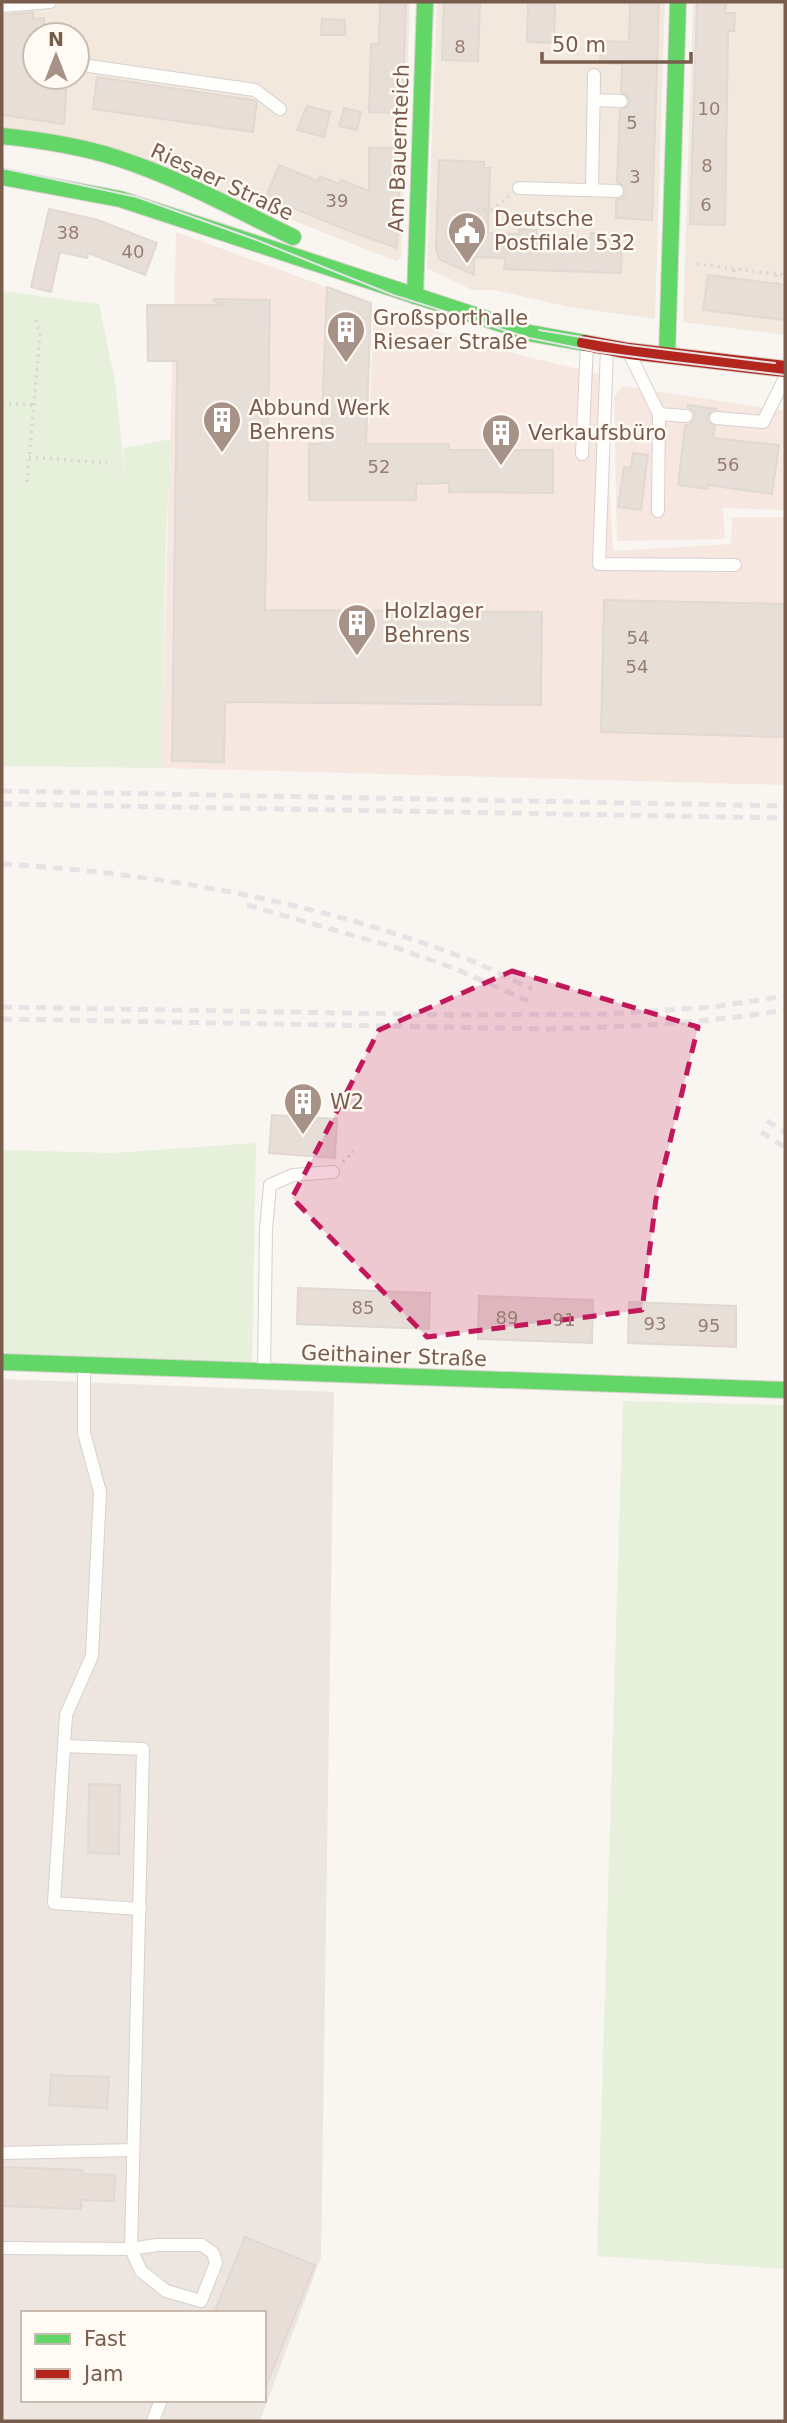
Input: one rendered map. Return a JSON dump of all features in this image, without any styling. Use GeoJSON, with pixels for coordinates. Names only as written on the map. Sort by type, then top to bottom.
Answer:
{"type":"FeatureCollection","features":[{"type":"Feature","properties":{"kind":"street","name":"Am Bauernteich"},"geometry":{"type":"LineString","coordinates":[[415,296],[425,2]]}},
{"type":"Feature","properties":{"kind":"street"},"geometry":{"type":"LineString","coordinates":[[667,355],[670,261],[667,193],[670,102],[678,2]]}},
{"type":"Feature","properties":{"kind":"street","name":"Riesaer Straße"},"geometry":{"type":"LineString","coordinates":[[2,136],[72,146],[118,158],[180,183],[415,296]]}},
{"type":"Feature","properties":{"kind":"street","name":"Riesaer Straße"},"geometry":{"type":"LineString","coordinates":[[2,177],[120,199],[529,332],[629,351],[785,369]]}},
{"type":"Feature","properties":{"kind":"street","name":"Geithainer Straße"},"geometry":{"type":"LineString","coordinates":[[2,1362],[785,1390]]}},
{"type":"Feature","properties":{"kind":"lane"},"geometry":{"type":"LineString","coordinates":[[2,6],[50,2]]}},
{"type":"Feature","properties":{"kind":"lane"},"geometry":{"type":"LineString","coordinates":[[91,66],[255,90],[280,109]]}},
{"type":"Feature","properties":{"kind":"lane"},"geometry":{"type":"LineString","coordinates":[[592,190],[594,75]]}},
{"type":"Feature","properties":{"kind":"lane"},"geometry":{"type":"LineString","coordinates":[[594,100],[621,101]]}},
{"type":"Feature","properties":{"kind":"lane"},"geometry":{"type":"LineString","coordinates":[[519,188],[617,191]]}},
{"type":"Feature","properties":{"kind":"lane"},"geometry":{"type":"LineString","coordinates":[[582,454],[587,344]]}},
{"type":"Feature","properties":{"kind":"lane"},"geometry":{"type":"LineString","coordinates":[[607,347],[599,564],[735,565]]}},
{"type":"Feature","properties":{"kind":"lane"},"geometry":{"type":"LineString","coordinates":[[629,351],[659,414],[659,511]]}},
{"type":"Feature","properties":{"kind":"lane"},"geometry":{"type":"LineString","coordinates":[[716,418],[763,422],[785,378]]}},
{"type":"Feature","properties":{"kind":"lane"},"geometry":{"type":"LineString","coordinates":[[659,414],[686,416]]}},
{"type":"Feature","properties":{"kind":"lane"},"geometry":{"type":"LineString","coordinates":[[264,1372],[266,1229],[270,1185],[293,1175],[333,1172]]}},
{"type":"Feature","properties":{"kind":"lane"},"geometry":{"type":"LineString","coordinates":[[84,1364],[84,1433],[100,1492],[92,1656],[66,1715],[54,1903],[139,1909]]}},
{"type":"Feature","properties":{"kind":"lane"},"geometry":{"type":"LineString","coordinates":[[2,2248],[131,2249],[157,2245],[202,2245],[213,2253],[216,2263],[199,2307],[166,2291],[141,2271],[131,2249],[144,1749],[64,1746]]}},
{"type":"Feature","properties":{"kind":"lane"},"geometry":{"type":"LineString","coordinates":[[2,2153],[133,2150]]}},
{"type":"Feature","properties":{"kind":"lane"},"geometry":{"type":"LineString","coordinates":[[153,2421],[160,2402]]}},
{"type":"Feature","properties":{"kind":"path"},"geometry":{"type":"LineString","coordinates":[[477,209],[491,210],[519,188]]}},
{"type":"Feature","properties":{"kind":"path"},"geometry":{"type":"LineString","coordinates":[[670,261],[785,275]]}},
{"type":"Feature","properties":{"kind":"path"},"geometry":{"type":"LineString","coordinates":[[734,269],[734,279]]}},
{"type":"Feature","properties":{"kind":"path"},"geometry":{"type":"LineString","coordinates":[[776,274],[776,284]]}},
{"type":"Feature","properties":{"kind":"path"},"geometry":{"type":"LineString","coordinates":[[27,482],[40,335],[35,316]]}},
{"type":"Feature","properties":{"kind":"path"},"geometry":{"type":"LineString","coordinates":[[2,403],[33,405]]}},
{"type":"Feature","properties":{"kind":"path"},"geometry":{"type":"LineString","coordinates":[[29,457],[107,463]]}},
{"type":"Feature","properties":{"kind":"highlighted area"},"geometry":{"type":"Polygon","coordinates":[[[512,971],[698,1027],[656,1199],[642,1310],[427,1337],[292,1198],[379,1030],[512,971]]]}},
{"type":"Feature","properties":{"kind":"shaded area"},"geometry":{"type":"Polygon","coordinates":[[[2,2],[410,2],[401,258],[396,261],[254,205],[2,126],[2,2]]]}},
{"type":"Feature","properties":{"kind":"shaded area"},"geometry":{"type":"Polygon","coordinates":[[[437,2],[665,2],[655,319],[569,307],[495,290],[472,290],[427,268],[437,2]]]}},
{"type":"Feature","properties":{"kind":"shaded area"},"geometry":{"type":"Polygon","coordinates":[[[693,2],[785,2],[785,335],[683,322],[693,2]]]}},
{"type":"Feature","properties":{"kind":"shaded area"},"geometry":{"type":"Polygon","coordinates":[[[176,232],[327,287],[322,424],[369,424],[374,307],[440,332],[603,375],[613,551],[731,544],[732,517],[785,517],[785,785],[161,768],[176,232]]]}},
{"type":"Feature","properties":{"kind":"shaded area"},"geometry":{"type":"Polygon","coordinates":[[[623,386],[785,411],[785,510],[723,508],[725,539],[617,541],[614,397],[623,386]]]}},
{"type":"Feature","properties":{"kind":"shaded area"},"geometry":{"type":"Polygon","coordinates":[[[2,1379],[334,1392],[321,2257],[260,2421],[2,2421],[2,1379]]]}},
{"type":"Feature","properties":{"kind":"green space"},"geometry":{"type":"Polygon","coordinates":[[[2,291],[99,304],[115,381],[126,487],[123,448],[172,439],[166,532],[161,768],[2,766],[2,291]]]}},
{"type":"Feature","properties":{"kind":"green space"},"geometry":{"type":"Polygon","coordinates":[[[256,1143],[252,1366],[2,1357],[2,1150],[113,1153],[256,1143]]]}},
{"type":"Feature","properties":{"kind":"green space"},"geometry":{"type":"Polygon","coordinates":[[[623,1401],[785,1405],[785,2269],[597,2256],[623,1401]]]}},
{"type":"Feature","properties":{"kind":"building"},"geometry":{"type":"Polygon","coordinates":[[[380,2],[406,2],[402,113],[369,112],[371,44],[379,44],[380,2]]]}},
{"type":"Feature","properties":{"kind":"building"},"geometry":{"type":"Polygon","coordinates":[[[444,2],[480,2],[478,61],[442,60],[444,2]]]}},
{"type":"Feature","properties":{"kind":"building"},"geometry":{"type":"Polygon","coordinates":[[[528,2],[555,2],[554,43],[527,42],[528,2]]]}},
{"type":"Feature","properties":{"kind":"building"},"geometry":{"type":"Polygon","coordinates":[[[630,2],[659,2],[652,220],[616,218],[616,200],[622,198],[626,192],[624,186],[617,182],[620,110],[628,106],[630,101],[626,94],[621,92],[622,64],[600,63],[601,41],[629,42],[630,2]]]}},
{"type":"Feature","properties":{"kind":"building"},"geometry":{"type":"Polygon","coordinates":[[[697,2],[726,2],[725,13],[735,13],[734,31],[728,31],[725,225],[690,224],[697,2]]]}},
{"type":"Feature","properties":{"kind":"building"},"geometry":{"type":"Polygon","coordinates":[[[33,12],[33,19],[44,18],[44,21],[21,21],[21,91],[66,91],[64,124],[2,115],[3,15],[33,12]]]}},
{"type":"Feature","properties":{"kind":"building"},"geometry":{"type":"Polygon","coordinates":[[[322,19],[345,20],[345,35],[321,35],[322,19]]]}},
{"type":"Feature","properties":{"kind":"building"},"geometry":{"type":"Polygon","coordinates":[[[97,77],[253,100],[257,102],[253,132],[93,109],[97,77]]]}},
{"type":"Feature","properties":{"kind":"building"},"geometry":{"type":"Polygon","coordinates":[[[307,106],[330,112],[324,137],[297,130],[307,106]]]}},
{"type":"Feature","properties":{"kind":"building"},"geometry":{"type":"Polygon","coordinates":[[[344,108],[361,112],[357,130],[339,126],[344,108]]]}},
{"type":"Feature","properties":{"kind":"building"},"geometry":{"type":"Polygon","coordinates":[[[369,148],[401,148],[397,248],[266,197],[279,165],[318,181],[320,176],[339,184],[341,180],[369,191],[369,148]]]}},
{"type":"Feature","properties":{"kind":"building"},"geometry":{"type":"Polygon","coordinates":[[[439,160],[484,162],[484,168],[490,168],[488,233],[519,234],[519,229],[537,230],[537,235],[591,238],[591,233],[622,234],[621,273],[504,269],[505,258],[474,257],[474,275],[439,259],[436,249],[439,160]]]}},
{"type":"Feature","properties":{"kind":"building"},"geometry":{"type":"Polygon","coordinates":[[[49,209],[98,220],[157,243],[145,275],[88,253],[87,258],[60,252],[51,292],[31,287],[49,209]]]}},
{"type":"Feature","properties":{"kind":"building"},"geometry":{"type":"Polygon","coordinates":[[[708,275],[785,285],[785,320],[703,310],[708,275]]]}},
{"type":"Feature","properties":{"kind":"building"},"geometry":{"type":"Polygon","coordinates":[[[327,287],[371,303],[366,444],[449,444],[449,450],[553,450],[553,493],[449,492],[449,483],[416,484],[416,500],[309,500],[309,444],[321,444],[327,287]]]}},
{"type":"Feature","properties":{"kind":"building"},"geometry":{"type":"Polygon","coordinates":[[[270,300],[265,610],[542,612],[541,705],[225,702],[224,762],[172,761],[177,361],[148,361],[147,305],[224,305],[213,301],[270,300]]]}},
{"type":"Feature","properties":{"kind":"building"},"geometry":{"type":"Polygon","coordinates":[[[688,405],[717,409],[712,410],[707,417],[708,422],[715,427],[713,438],[779,445],[772,494],[708,485],[707,489],[678,485],[685,425],[690,424],[695,417],[688,405]]]}},
{"type":"Feature","properties":{"kind":"building"},"geometry":{"type":"Polygon","coordinates":[[[633,453],[648,455],[641,510],[618,507],[624,467],[631,468],[633,453]]]}},
{"type":"Feature","properties":{"kind":"building"},"geometry":{"type":"Polygon","coordinates":[[[604,600],[785,604],[785,737],[601,732],[604,600]]]}},
{"type":"Feature","properties":{"kind":"building","name":"W2"},"geometry":{"type":"Polygon","coordinates":[[[289,1112],[305,1112],[305,1117],[337,1119],[335,1158],[269,1153],[272,1115],[289,1116],[289,1112]]]}},
{"type":"Feature","properties":{"kind":"building"},"geometry":{"type":"Polygon","coordinates":[[[298,1288],[430,1293],[429,1329],[297,1324],[298,1288]]]}},
{"type":"Feature","properties":{"kind":"building"},"geometry":{"type":"Polygon","coordinates":[[[479,1296],[593,1300],[592,1343],[478,1339],[479,1296]]]}},
{"type":"Feature","properties":{"kind":"building"},"geometry":{"type":"Polygon","coordinates":[[[629,1302],[736,1306],[736,1347],[628,1343],[629,1302]]]}},
{"type":"Feature","properties":{"kind":"building"},"geometry":{"type":"Polygon","coordinates":[[[89,1784],[120,1785],[119,1854],[88,1853],[89,1784]]]}},
{"type":"Feature","properties":{"kind":"building"},"geometry":{"type":"Polygon","coordinates":[[[51,2075],[109,2077],[107,2108],[49,2105],[51,2075]]]}},
{"type":"Feature","properties":{"kind":"building"},"geometry":{"type":"Polygon","coordinates":[[[2,2167],[82,2170],[82,2174],[115,2175],[114,2201],[81,2200],[81,2209],[2,2206],[2,2167]]]}},
{"type":"Feature","properties":{"kind":"building"},"geometry":{"type":"Polygon","coordinates":[[[245,2237],[315,2265],[266,2387],[266,2311],[215,2311],[245,2237]]]}},
{"type":"Feature","properties":{"kind":"tram line"},"geometry":{"type":"LineString","coordinates":[[2,168],[137,197],[254,239],[393,295],[529,338],[598,352],[785,375]]}},
{"type":"Feature","properties":{"kind":"tram line"},"geometry":{"type":"LineString","coordinates":[[539,330],[629,345],[775,363]]}},
{"type":"Feature","properties":{"kind":"railway"},"geometry":{"type":"LineString","coordinates":[[2,791],[785,806]]}},
{"type":"Feature","properties":{"kind":"railway"},"geometry":{"type":"LineString","coordinates":[[2,804],[785,818]]}},
{"type":"Feature","properties":{"kind":"railway"},"geometry":{"type":"LineString","coordinates":[[2,864],[118,874],[292,905],[404,937],[468,960],[532,989]]}},
{"type":"Feature","properties":{"kind":"railway"},"geometry":{"type":"LineString","coordinates":[[247,905],[397,948],[456,969],[528,1001]]}},
{"type":"Feature","properties":{"kind":"railway"},"geometry":{"type":"LineString","coordinates":[[2,1007],[454,1015],[608,1014],[713,1007],[785,996]]}},
{"type":"Feature","properties":{"kind":"railway"},"geometry":{"type":"LineString","coordinates":[[2,1019],[548,1029],[667,1024],[785,1010]]}},
{"type":"Feature","properties":{"kind":"railway"},"geometry":{"type":"LineString","coordinates":[[767,1121],[785,1132]]}},
{"type":"Feature","properties":{"kind":"railway"},"geometry":{"type":"LineString","coordinates":[[761,1132],[785,1147]]}},
{"type":"Feature","properties":{"kind":"traffic: fast"},"geometry":{"type":"LineString","coordinates":[[415,296],[425,2]]}},
{"type":"Feature","properties":{"kind":"traffic: fast"},"geometry":{"type":"LineString","coordinates":[[667,355],[678,2]]}},
{"type":"Feature","properties":{"kind":"traffic: fast"},"geometry":{"type":"LineString","coordinates":[[2,136],[60,144],[117,158],[185,184],[293,237]]}},
{"type":"Feature","properties":{"kind":"traffic: fast"},"geometry":{"type":"LineString","coordinates":[[2,177],[120,199],[529,333],[585,343]]}},
{"type":"Feature","properties":{"kind":"traffic: fast"},"geometry":{"type":"LineString","coordinates":[[2,1362],[785,1390]]}},
{"type":"Feature","properties":{"kind":"traffic: jam"},"geometry":{"type":"LineString","coordinates":[[585,343],[629,351],[785,369]]}},
{"type":"Feature","properties":{"kind":"place","name":"Deutsche Postfilale 532"},"geometry":{"type":"Point","coordinates":[467,265]}},
{"type":"Feature","properties":{"kind":"place","name":"Großsporthalle Riesaer Straße"},"geometry":{"type":"Point","coordinates":[346,364]}},
{"type":"Feature","properties":{"kind":"place","name":"Abbund Werk Behrens"},"geometry":{"type":"Point","coordinates":[222,454]}},
{"type":"Feature","properties":{"kind":"place","name":"Verkaufsbüro"},"geometry":{"type":"Point","coordinates":[501,467]}},
{"type":"Feature","properties":{"kind":"place","name":"Holzlager Behrens"},"geometry":{"type":"Point","coordinates":[357,657]}},
{"type":"Feature","properties":{"kind":"place","name":"W2"},"geometry":{"type":"Point","coordinates":[303,1136]}}]}
